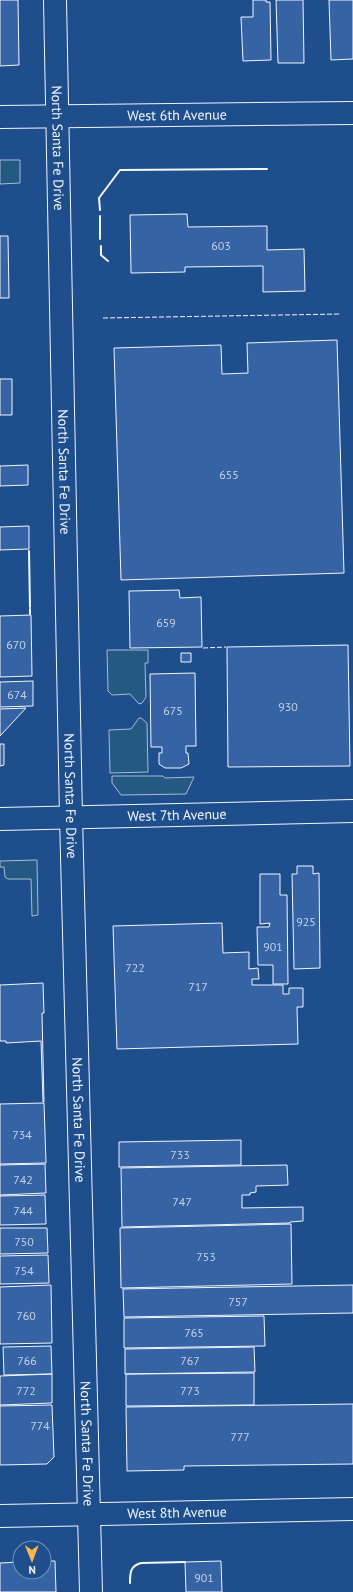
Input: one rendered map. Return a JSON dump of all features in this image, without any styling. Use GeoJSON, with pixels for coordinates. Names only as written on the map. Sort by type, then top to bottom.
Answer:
{"type":"FeatureCollection","features":[{"type":"Feature","properties":{"kind":"main road","name":"North Santa Fe Drive"},"geometry":{"type":"LineString","coordinates":[[55,0],[71,817],[91,1592]]}},
{"type":"Feature","properties":{"kind":"main road","name":"West 6th Avenue"},"geometry":{"type":"LineString","coordinates":[[0,117],[353,113]]}},
{"type":"Feature","properties":{"kind":"main road","name":"West 7th Avenue"},"geometry":{"type":"LineString","coordinates":[[0,818],[353,811]]}},
{"type":"Feature","properties":{"kind":"main road","name":"West 8th Avenue"},"geometry":{"type":"LineString","coordinates":[[0,1516],[353,1510]]}},
{"type":"Feature","properties":{"kind":"shaded area"},"geometry":{"type":"Polygon","coordinates":[[[0,160],[20,160],[20,183],[0,184],[0,160]]]}},
{"type":"Feature","properties":{"kind":"shaded area"},"geometry":{"type":"Polygon","coordinates":[[[107,650],[148,650],[148,663],[145,663],[146,697],[142,703],[139,704],[130,694],[112,695],[108,691],[107,650]]]}},
{"type":"Feature","properties":{"kind":"shaded area"},"geometry":{"type":"Polygon","coordinates":[[[139,718],[147,723],[148,772],[110,773],[109,730],[131,729],[139,718]]]}},
{"type":"Feature","properties":{"kind":"shaded area"},"geometry":{"type":"Polygon","coordinates":[[[112,776],[163,776],[165,778],[194,777],[186,794],[121,795],[112,783],[112,776]]]}},
{"type":"Feature","properties":{"kind":"shaded area"},"geometry":{"type":"Polygon","coordinates":[[[37,860],[38,915],[32,916],[31,879],[8,879],[5,877],[4,867],[0,867],[0,861],[37,860]]]}},
{"type":"Feature","properties":{"kind":"building"},"geometry":{"type":"Polygon","coordinates":[[[0,0],[18,0],[19,65],[0,66],[0,0]]]}},
{"type":"Feature","properties":{"kind":"building"},"geometry":{"type":"Polygon","coordinates":[[[253,0],[266,0],[266,2],[270,2],[271,60],[243,61],[241,17],[253,17],[253,0]]]}},
{"type":"Feature","properties":{"kind":"building"},"geometry":{"type":"Polygon","coordinates":[[[276,0],[303,0],[304,63],[278,63],[276,0]]]}},
{"type":"Feature","properties":{"kind":"building"},"geometry":{"type":"Polygon","coordinates":[[[329,0],[353,0],[353,59],[331,60],[329,0]]]}},
{"type":"Feature","properties":{"kind":"building"},"geometry":{"type":"Polygon","coordinates":[[[187,214],[188,227],[267,226],[267,250],[304,249],[305,291],[263,292],[263,266],[185,267],[185,272],[131,273],[130,215],[187,214]]]}},
{"type":"Feature","properties":{"kind":"building"},"geometry":{"type":"Polygon","coordinates":[[[0,236],[8,236],[9,298],[0,298],[0,236]]]}},
{"type":"Feature","properties":{"kind":"building"},"geometry":{"type":"Polygon","coordinates":[[[337,340],[344,573],[121,580],[114,348],[221,345],[222,374],[248,373],[247,343],[337,340]]]}},
{"type":"Feature","properties":{"kind":"building"},"geometry":{"type":"Polygon","coordinates":[[[0,379],[12,379],[12,415],[0,415],[0,379]]]}},
{"type":"Feature","properties":{"kind":"building"},"geometry":{"type":"Polygon","coordinates":[[[28,465],[28,485],[0,486],[0,466],[28,465]]]}},
{"type":"Feature","properties":{"kind":"building"},"geometry":{"type":"Polygon","coordinates":[[[29,526],[29,549],[0,550],[0,527],[29,526]]]}},
{"type":"Feature","properties":{"kind":"building"},"geometry":{"type":"Polygon","coordinates":[[[179,590],[180,598],[201,597],[202,647],[130,648],[129,591],[179,590]]]}},
{"type":"Feature","properties":{"kind":"building"},"geometry":{"type":"Polygon","coordinates":[[[31,615],[32,676],[0,677],[0,616],[31,615]]]}},
{"type":"Feature","properties":{"kind":"building"},"geometry":{"type":"Polygon","coordinates":[[[348,645],[350,766],[228,767],[227,647],[348,645]]]}},
{"type":"Feature","properties":{"kind":"building"},"geometry":{"type":"Polygon","coordinates":[[[181,653],[191,653],[191,662],[181,662],[181,653]]]}},
{"type":"Feature","properties":{"kind":"building"},"geometry":{"type":"Polygon","coordinates":[[[195,673],[196,746],[186,746],[189,764],[181,768],[165,768],[159,764],[159,753],[162,753],[162,747],[151,747],[150,674],[195,673]]]}},
{"type":"Feature","properties":{"kind":"building"},"geometry":{"type":"Polygon","coordinates":[[[33,681],[33,706],[0,707],[0,682],[33,681]]]}},
{"type":"Feature","properties":{"kind":"building"},"geometry":{"type":"Polygon","coordinates":[[[26,708],[0,736],[0,709],[26,708]]]}},
{"type":"Feature","properties":{"kind":"building"},"geometry":{"type":"Polygon","coordinates":[[[0,744],[4,744],[4,765],[0,766],[0,744]]]}},
{"type":"Feature","properties":{"kind":"building"},"geometry":{"type":"Polygon","coordinates":[[[297,866],[313,866],[313,874],[319,873],[320,968],[294,969],[292,874],[297,874],[297,866]]]}},
{"type":"Feature","properties":{"kind":"building"},"geometry":{"type":"Polygon","coordinates":[[[260,874],[280,874],[280,895],[287,895],[288,984],[273,984],[273,965],[258,965],[257,927],[269,927],[270,923],[260,924],[260,874]]]}},
{"type":"Feature","properties":{"kind":"building"},"geometry":{"type":"Polygon","coordinates":[[[222,923],[223,953],[249,952],[249,969],[258,968],[259,979],[252,979],[252,985],[283,985],[283,994],[289,994],[289,988],[303,988],[303,1007],[297,1007],[298,1044],[117,1049],[113,926],[222,923]]]}},
{"type":"Feature","properties":{"kind":"building"},"geometry":{"type":"Polygon","coordinates":[[[43,983],[44,1013],[42,1013],[44,1102],[41,1041],[6,1043],[6,1041],[0,1041],[0,985],[43,983]]]}},
{"type":"Feature","properties":{"kind":"building"},"geometry":{"type":"Polygon","coordinates":[[[44,1103],[46,1163],[0,1164],[0,1104],[44,1103]]]}},
{"type":"Feature","properties":{"kind":"building"},"geometry":{"type":"Polygon","coordinates":[[[241,1140],[241,1165],[119,1167],[119,1142],[241,1140]]]}},
{"type":"Feature","properties":{"kind":"building"},"geometry":{"type":"Polygon","coordinates":[[[45,1164],[46,1193],[0,1195],[0,1165],[45,1164]]]}},
{"type":"Feature","properties":{"kind":"building"},"geometry":{"type":"Polygon","coordinates":[[[287,1165],[288,1185],[256,1186],[256,1192],[250,1193],[250,1195],[242,1195],[242,1208],[303,1207],[303,1221],[290,1223],[122,1227],[121,1168],[287,1165]]]}},
{"type":"Feature","properties":{"kind":"building"},"geometry":{"type":"Polygon","coordinates":[[[45,1195],[46,1224],[0,1225],[0,1196],[45,1195]]]}},
{"type":"Feature","properties":{"kind":"building"},"geometry":{"type":"Polygon","coordinates":[[[291,1224],[292,1284],[121,1288],[120,1228],[291,1224]]]}},
{"type":"Feature","properties":{"kind":"building"},"geometry":{"type":"Polygon","coordinates":[[[0,1228],[47,1228],[48,1253],[0,1254],[0,1228]]]}},
{"type":"Feature","properties":{"kind":"building"},"geometry":{"type":"Polygon","coordinates":[[[48,1255],[49,1283],[0,1284],[0,1256],[48,1255]]]}},
{"type":"Feature","properties":{"kind":"building"},"geometry":{"type":"Polygon","coordinates":[[[51,1285],[52,1343],[0,1344],[0,1287],[51,1285]]]}},
{"type":"Feature","properties":{"kind":"building"},"geometry":{"type":"Polygon","coordinates":[[[353,1285],[353,1313],[124,1317],[123,1289],[353,1285]]]}},
{"type":"Feature","properties":{"kind":"building"},"geometry":{"type":"Polygon","coordinates":[[[264,1316],[265,1346],[124,1348],[124,1318],[264,1316]]]}},
{"type":"Feature","properties":{"kind":"building"},"geometry":{"type":"Polygon","coordinates":[[[51,1346],[52,1374],[4,1375],[3,1347],[51,1346]]]}},
{"type":"Feature","properties":{"kind":"building"},"geometry":{"type":"Polygon","coordinates":[[[254,1347],[255,1372],[125,1374],[125,1349],[254,1347]]]}},
{"type":"Feature","properties":{"kind":"building"},"geometry":{"type":"Polygon","coordinates":[[[254,1373],[254,1405],[126,1406],[126,1374],[254,1373]]]}},
{"type":"Feature","properties":{"kind":"building"},"geometry":{"type":"Polygon","coordinates":[[[52,1374],[52,1403],[0,1405],[0,1376],[52,1374]]]}},
{"type":"Feature","properties":{"kind":"building"},"geometry":{"type":"Polygon","coordinates":[[[353,1404],[353,1464],[184,1466],[184,1470],[127,1471],[126,1407],[353,1404]]]}},
{"type":"Feature","properties":{"kind":"building"},"geometry":{"type":"Polygon","coordinates":[[[52,1405],[54,1457],[47,1464],[0,1465],[0,1406],[52,1405]]]}},
{"type":"Feature","properties":{"kind":"building"},"geometry":{"type":"Polygon","coordinates":[[[52,1561],[55,1561],[56,1592],[0,1592],[0,1563],[12,1562],[12,1580],[52,1580],[52,1561]]]}},
{"type":"Feature","properties":{"kind":"building"},"geometry":{"type":"Polygon","coordinates":[[[221,1561],[222,1592],[186,1592],[185,1562],[221,1561]]]}},
{"type":"Feature","properties":{"kind":"fence"},"geometry":{"type":"LineString","coordinates":[[103,318],[341,314]]}},
{"type":"Feature","properties":{"kind":"fence"},"geometry":{"type":"LineString","coordinates":[[203,648],[226,647]]}},
{"type":"Feature","properties":{"kind":"wall"},"geometry":{"type":"LineString","coordinates":[[100,210],[99,198],[120,170],[267,169]]}},
{"type":"Feature","properties":{"kind":"wall"},"geometry":{"type":"LineString","coordinates":[[100,216],[100,239]]}},
{"type":"Feature","properties":{"kind":"wall"},"geometry":{"type":"LineString","coordinates":[[101,246],[101,255],[108,261]]}},
{"type":"Feature","properties":{"kind":"wall"},"geometry":{"type":"LineString","coordinates":[[29,551],[30,607]]}},
{"type":"Feature","properties":{"kind":"wall"},"geometry":{"type":"LineString","coordinates":[[30,609],[30,614]]}},
{"type":"Feature","properties":{"kind":"wall"},"geometry":{"type":"LineString","coordinates":[[130,1583],[131,1570],[137,1564],[185,1562]]}}]}
